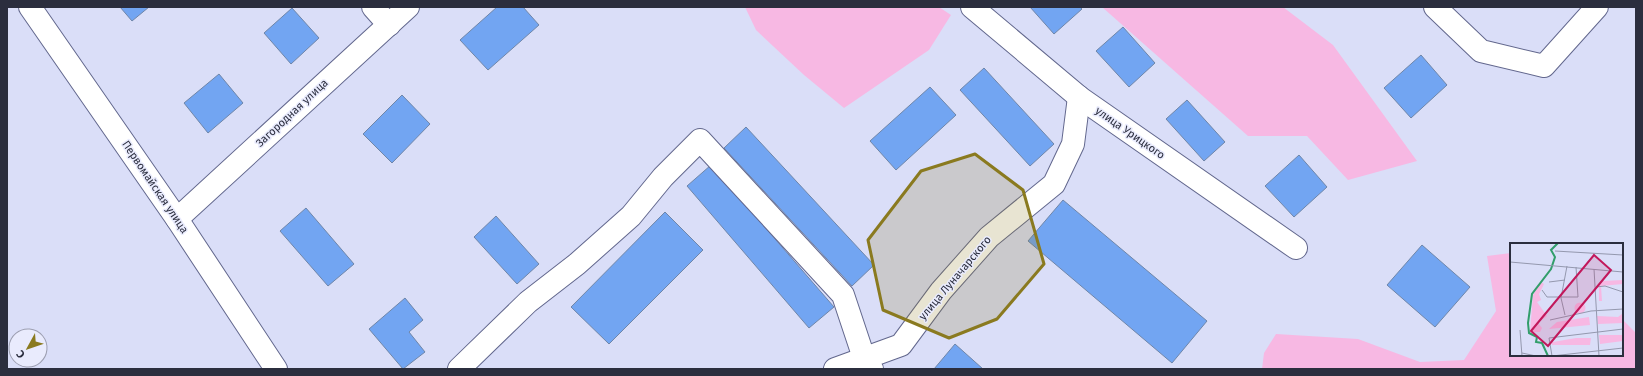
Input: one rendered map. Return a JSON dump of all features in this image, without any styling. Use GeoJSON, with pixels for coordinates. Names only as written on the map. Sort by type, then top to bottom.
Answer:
{"type":"FeatureCollection","features":[{"type":"Feature","properties":{"kind":"street","name":"Первомайская улица"},"geometry":{"type":"LineString","coordinates":[[30,7],[177,219],[276,369]]}},
{"type":"Feature","properties":{"kind":"street"},"geometry":{"type":"LineString","coordinates":[[373,7],[389,25]]}},
{"type":"Feature","properties":{"kind":"street","name":"Загородная улица"},"geometry":{"type":"LineString","coordinates":[[177,219],[408,7]]}},
{"type":"Feature","properties":{"kind":"street","name":"улица Урицкого"},"geometry":{"type":"LineString","coordinates":[[972,7],[1078,97],[1296,248]]}},
{"type":"Feature","properties":{"kind":"street"},"geometry":{"type":"LineString","coordinates":[[1435,7],[1481,52],[1544,66],[1597,7]]}},
{"type":"Feature","properties":{"kind":"street","name":"улица Луначарского"},"geometry":{"type":"LineString","coordinates":[[835,369],[868,363],[901,345],[941,292],[989,237],[1054,184],[1073,144],[1078,97]]}},
{"type":"Feature","properties":{"kind":"street"},"geometry":{"type":"LineString","coordinates":[[459,369],[528,302],[577,264],[631,216],[663,177],[700,140],[843,295],[868,363]]}},
{"type":"Feature","properties":{"kind":"highlighted area"},"geometry":{"type":"Polygon","coordinates":[[[975,154],[1023,190],[1044,264],[997,319],[949,338],[883,310],[868,240],[921,171],[975,154]]]}},
{"type":"Feature","properties":{"kind":"shaded area"},"geometry":{"type":"Polygon","coordinates":[[[745,7],[939,7],[951,15],[929,50],[844,108],[804,75],[756,30],[745,7]]]}},
{"type":"Feature","properties":{"kind":"shaded area"},"geometry":{"type":"Polygon","coordinates":[[[1102,7],[1283,7],[1333,45],[1417,161],[1348,180],[1307,136],[1248,136],[1102,7]]]}},
{"type":"Feature","properties":{"kind":"shaded area"},"geometry":{"type":"Polygon","coordinates":[[[1510,253],[1510,356],[1623,356],[1623,320],[1636,333],[1636,369],[1262,369],[1264,353],[1276,334],[1358,339],[1420,362],[1464,360],[1496,311],[1487,256],[1510,253]]]}},
{"type":"Feature","properties":{"kind":"building"},"geometry":{"type":"Polygon","coordinates":[[[120,7],[149,7],[132,21],[120,7]]]}},
{"type":"Feature","properties":{"kind":"building"},"geometry":{"type":"Polygon","coordinates":[[[497,7],[523,7],[539,25],[488,70],[460,40],[497,7]]]}},
{"type":"Feature","properties":{"kind":"building"},"geometry":{"type":"Polygon","coordinates":[[[1030,7],[1080,7],[1082,9],[1054,34],[1030,7]]]}},
{"type":"Feature","properties":{"kind":"building"},"geometry":{"type":"Polygon","coordinates":[[[292,8],[319,38],[291,64],[264,33],[292,8]]]}},
{"type":"Feature","properties":{"kind":"building"},"geometry":{"type":"Polygon","coordinates":[[[1123,27],[1155,63],[1129,87],[1096,51],[1123,27]]]}},
{"type":"Feature","properties":{"kind":"building"},"geometry":{"type":"Polygon","coordinates":[[[1421,55],[1447,85],[1411,118],[1384,88],[1421,55]]]}},
{"type":"Feature","properties":{"kind":"building"},"geometry":{"type":"Polygon","coordinates":[[[984,68],[1054,144],[1030,166],[960,90],[984,68]]]}},
{"type":"Feature","properties":{"kind":"building"},"geometry":{"type":"Polygon","coordinates":[[[219,74],[243,103],[208,133],[184,103],[219,74]]]}},
{"type":"Feature","properties":{"kind":"building"},"geometry":{"type":"Polygon","coordinates":[[[930,87],[956,115],[896,170],[870,141],[930,87]]]}},
{"type":"Feature","properties":{"kind":"building"},"geometry":{"type":"Polygon","coordinates":[[[402,95],[430,124],[392,163],[363,134],[402,95]]]}},
{"type":"Feature","properties":{"kind":"building"},"geometry":{"type":"Polygon","coordinates":[[[1187,100],[1225,142],[1204,161],[1166,119],[1187,100]]]}},
{"type":"Feature","properties":{"kind":"building"},"geometry":{"type":"Polygon","coordinates":[[[746,127],[874,265],[852,286],[724,148],[746,127]]]}},
{"type":"Feature","properties":{"kind":"building"},"geometry":{"type":"Polygon","coordinates":[[[1299,155],[1327,187],[1294,217],[1265,186],[1299,155]]]}},
{"type":"Feature","properties":{"kind":"building"},"geometry":{"type":"Polygon","coordinates":[[[711,165],[834,307],[809,328],[687,186],[711,165]]]}},
{"type":"Feature","properties":{"kind":"building"},"geometry":{"type":"Polygon","coordinates":[[[1063,200],[1207,321],[1172,363],[1028,241],[1063,200]]]}},
{"type":"Feature","properties":{"kind":"building"},"geometry":{"type":"Polygon","coordinates":[[[306,208],[354,264],[328,286],[280,231],[306,208]]]}},
{"type":"Feature","properties":{"kind":"building"},"geometry":{"type":"Polygon","coordinates":[[[665,212],[703,250],[609,344],[571,307],[665,212]]]}},
{"type":"Feature","properties":{"kind":"building"},"geometry":{"type":"Polygon","coordinates":[[[496,216],[539,264],[517,284],[474,237],[496,216]]]}},
{"type":"Feature","properties":{"kind":"building"},"geometry":{"type":"Polygon","coordinates":[[[1422,245],[1470,287],[1435,327],[1387,285],[1422,245]]]}},
{"type":"Feature","properties":{"kind":"building"},"geometry":{"type":"Polygon","coordinates":[[[405,298],[423,320],[409,332],[425,352],[403,369],[369,329],[405,298]]]}},
{"type":"Feature","properties":{"kind":"building"},"geometry":{"type":"Polygon","coordinates":[[[955,344],[983,369],[934,369],[955,344]]]}}]}
